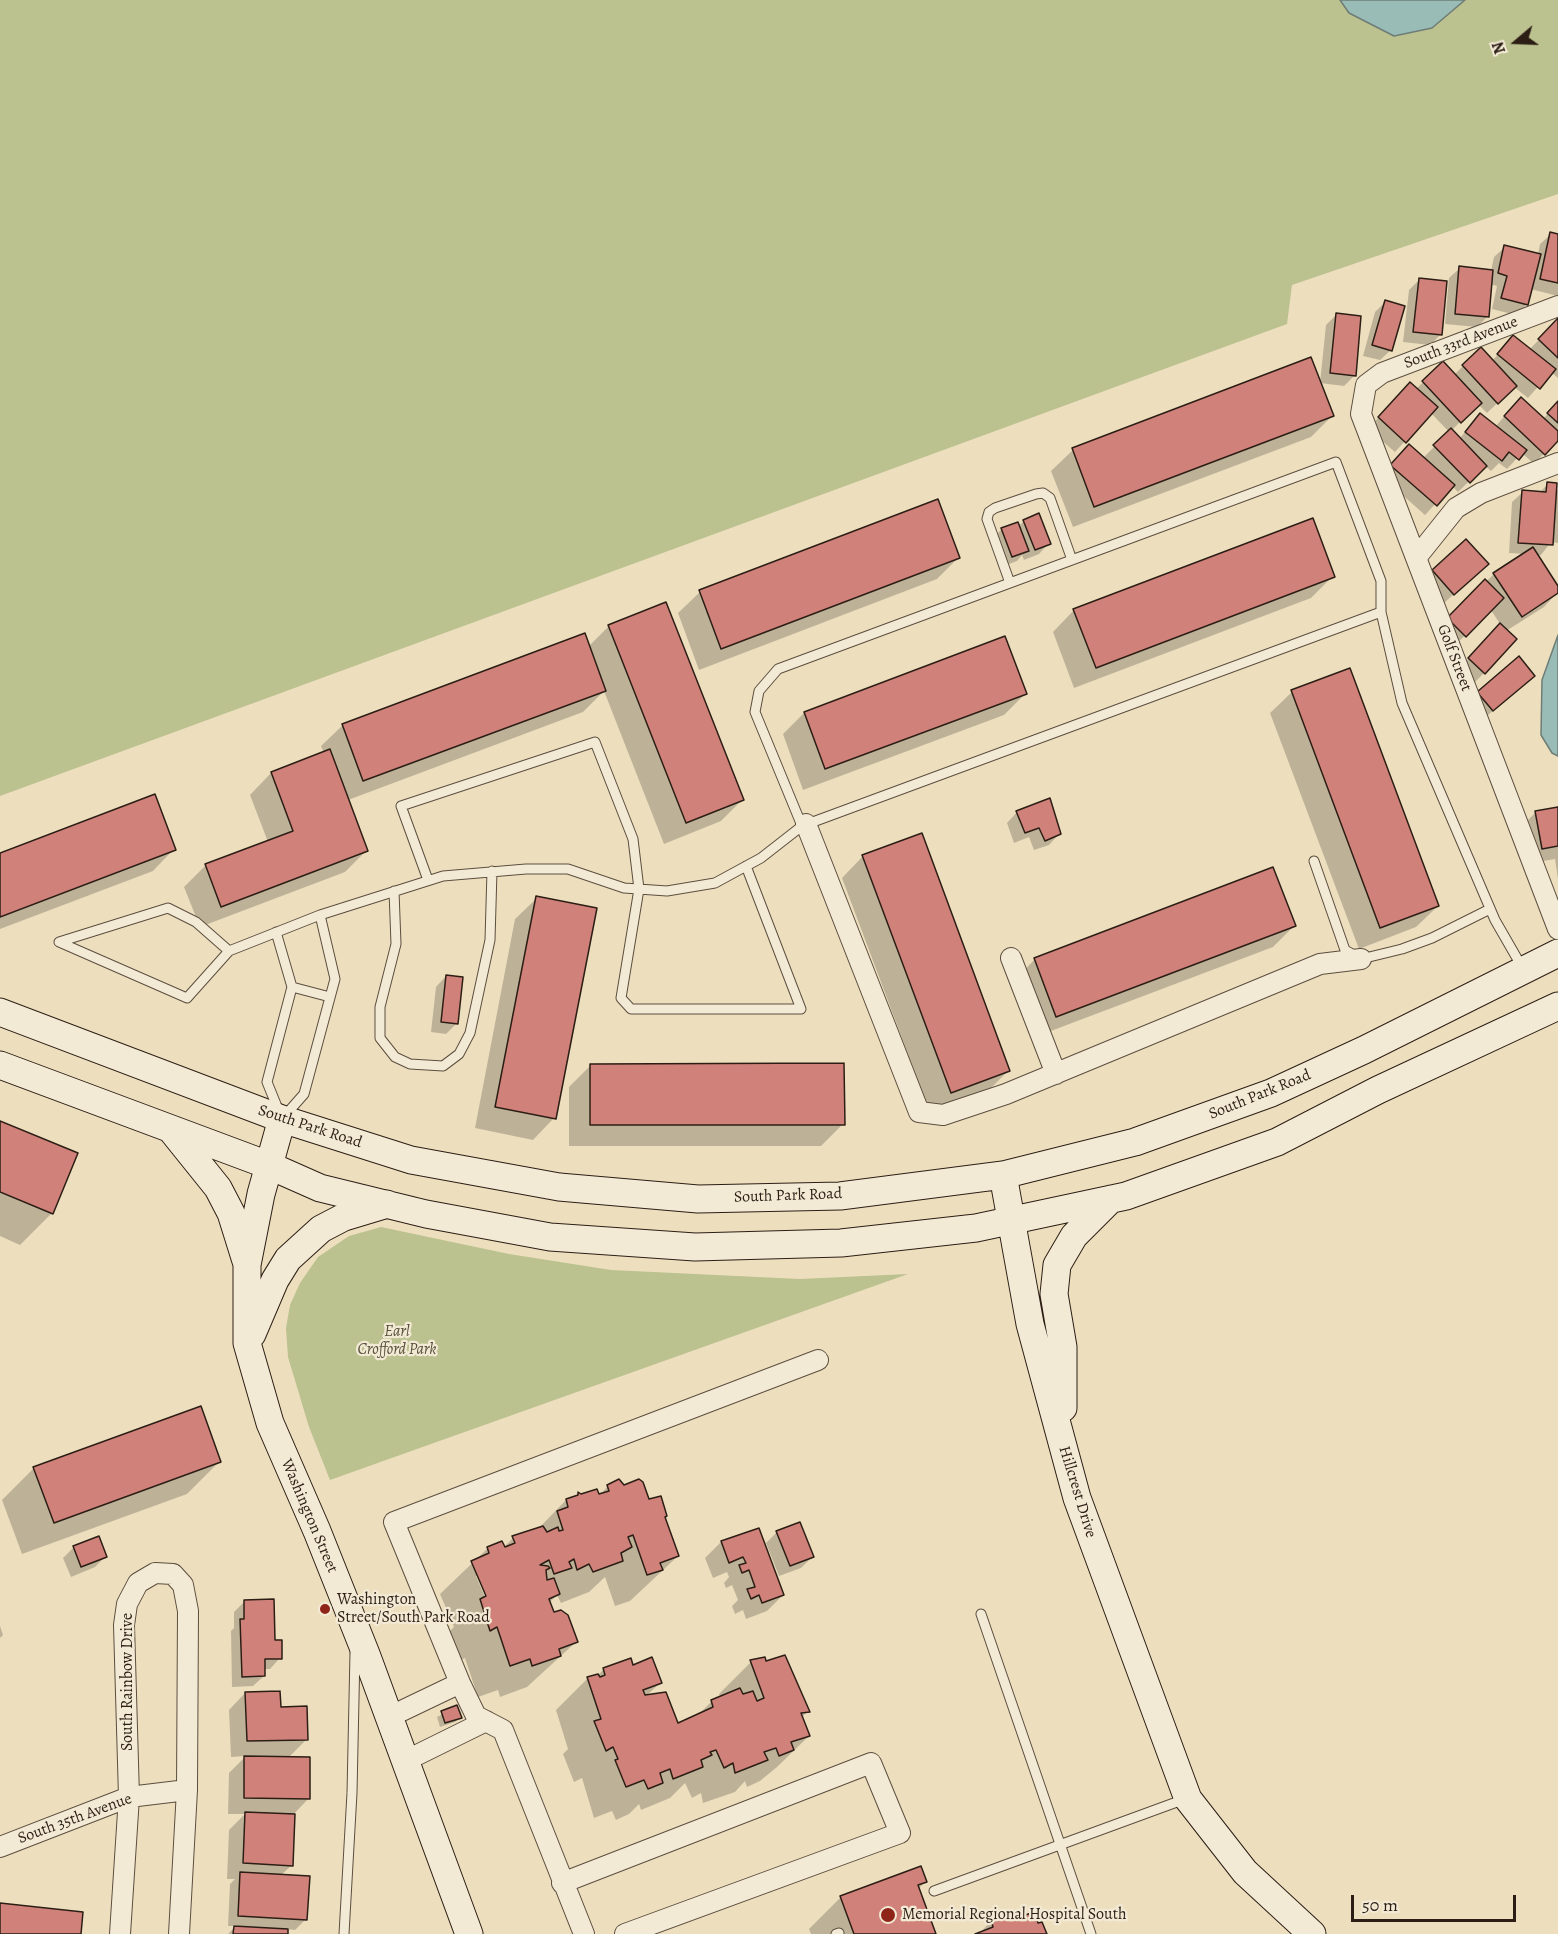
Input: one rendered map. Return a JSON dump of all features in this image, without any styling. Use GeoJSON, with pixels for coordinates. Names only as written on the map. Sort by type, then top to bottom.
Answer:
{"type":"FeatureCollection","features":[{"type":"Feature","properties":{"kind":"street","name":"South 33rd Avenue"},"geometry":{"type":"LineString","coordinates":[[1366,385],[1382,373],[1558,306]]}},
{"type":"Feature","properties":{"kind":"street","name":"Golf Street"},"geometry":{"type":"LineString","coordinates":[[1366,385],[1361,414],[1558,929]]}},
{"type":"Feature","properties":{"kind":"street"},"geometry":{"type":"LineString","coordinates":[[1416,558],[1456,508],[1481,493],[1558,463]]}},
{"type":"Feature","properties":{"kind":"street"},"geometry":{"type":"LineString","coordinates":[[804,825],[919,1112],[943,1115],[1006,1094],[1320,964],[1361,958]]}},
{"type":"Feature","properties":{"kind":"street","name":"South Park Road"},"geometry":{"type":"LineString","coordinates":[[0,1012],[282,1119],[411,1160],[559,1187],[698,1199],[840,1196],[1003,1175],[1135,1142],[1271,1093],[1365,1050],[1558,953]]}},
{"type":"Feature","properties":{"kind":"street"},"geometry":{"type":"LineString","coordinates":[[1011,957],[1056,1074]]}},
{"type":"Feature","properties":{"kind":"street"},"geometry":{"type":"LineString","coordinates":[[0,1065],[268,1166],[320,1188],[426,1214],[550,1237],[695,1248],[841,1243],[976,1228],[1111,1198],[1277,1142],[1378,1090],[1558,1006]]}},
{"type":"Feature","properties":{"kind":"street","name":"Washington Street"},"geometry":{"type":"LineString","coordinates":[[282,1119],[268,1166],[247,1265],[248,1343],[270,1423],[356,1629],[469,1934]]}},
{"type":"Feature","properties":{"kind":"street"},"geometry":{"type":"LineString","coordinates":[[171,1129],[218,1188],[231,1213],[247,1265]]}},
{"type":"Feature","properties":{"kind":"street","name":"Hillcrest Drive"},"geometry":{"type":"LineString","coordinates":[[1003,1175],[1030,1324],[1077,1498],[1188,1799],[1245,1872],[1311,1934]]}},
{"type":"Feature","properties":{"kind":"street"},"geometry":{"type":"LineString","coordinates":[[1063,1445],[1063,1347],[1054,1294],[1057,1265],[1074,1236],[1111,1198]]}},
{"type":"Feature","properties":{"kind":"street"},"geometry":{"type":"LineString","coordinates":[[248,1343],[275,1280],[288,1259],[321,1229],[344,1216],[389,1204]]}},
{"type":"Feature","properties":{"kind":"street"},"geometry":{"type":"LineString","coordinates":[[584,1934],[503,1730],[476,1716],[460,1683],[394,1522],[818,1360]]}},
{"type":"Feature","properties":{"kind":"street","name":"South Rainbow Drive"},"geometry":{"type":"LineString","coordinates":[[120,1934],[129,1797],[124,1625],[127,1604],[138,1583],[155,1573],[173,1574],[183,1585],[189,1611],[187,1790],[179,1934]]}},
{"type":"Feature","properties":{"kind":"street"},"geometry":{"type":"LineString","coordinates":[[389,1717],[460,1683]]}},
{"type":"Feature","properties":{"kind":"street"},"geometry":{"type":"LineString","coordinates":[[405,1761],[486,1721]]}},
{"type":"Feature","properties":{"kind":"street"},"geometry":{"type":"LineString","coordinates":[[562,1882],[871,1763],[900,1833],[625,1934]]}},
{"type":"Feature","properties":{"kind":"street","name":"South 35th Avenue"},"geometry":{"type":"LineString","coordinates":[[0,1847],[129,1797],[187,1790]]}},
{"type":"Feature","properties":{"kind":"lane"},"geometry":{"type":"LineString","coordinates":[[804,825],[755,712],[759,691],[778,669],[1336,462],[1382,581],[1381,612],[1402,703],[1490,909],[1524,970]]}},
{"type":"Feature","properties":{"kind":"lane"},"geometry":{"type":"LineString","coordinates":[[1010,583],[987,519],[989,512],[995,508],[1043,493],[1050,498],[1072,560]]}},
{"type":"Feature","properties":{"kind":"lane"},"geometry":{"type":"LineString","coordinates":[[229,951],[196,922],[168,908],[59,942],[187,998],[229,951],[320,915],[443,876],[568,869],[624,888],[666,891],[715,883],[761,858],[804,825],[1381,612]]}},
{"type":"Feature","properties":{"kind":"lane"},"geometry":{"type":"LineString","coordinates":[[428,880],[401,806],[595,742],[633,839],[639,889],[621,998],[631,1009],[801,1009],[746,866]]}},
{"type":"Feature","properties":{"kind":"lane"},"geometry":{"type":"LineString","coordinates":[[1314,861],[1345,950],[1361,958],[1402,950],[1490,909]]}},
{"type":"Feature","properties":{"kind":"lane"},"geometry":{"type":"LineString","coordinates":[[394,891],[396,944],[380,1007],[380,1038],[395,1056],[411,1064],[443,1066],[459,1054],[470,1033],[490,940],[492,872]]}},
{"type":"Feature","properties":{"kind":"lane"},"geometry":{"type":"LineString","coordinates":[[276,932],[292,987],[267,1082],[282,1119],[304,1094],[334,979],[320,915]]}},
{"type":"Feature","properties":{"kind":"lane"},"geometry":{"type":"LineString","coordinates":[[292,987],[330,997]]}},
{"type":"Feature","properties":{"kind":"lane"},"geometry":{"type":"LineString","coordinates":[[981,1614],[1091,1934]]}},
{"type":"Feature","properties":{"kind":"lane"},"geometry":{"type":"LineString","coordinates":[[344,1934],[352,1793],[356,1629]]}},
{"type":"Feature","properties":{"kind":"lane"},"geometry":{"type":"LineString","coordinates":[[934,1891],[1188,1799]]}},
{"type":"Feature","properties":{"kind":"green space"},"geometry":{"type":"Polygon","coordinates":[[[0,0],[1558,0],[1558,194],[1292,285],[1287,324],[0,796],[0,0]]]}},
{"type":"Feature","properties":{"kind":"green space","name":"Earl Crofford Park"},"geometry":{"type":"Polygon","coordinates":[[[381,1227],[509,1254],[611,1270],[800,1279],[908,1274],[330,1480],[309,1427],[288,1357],[286,1328],[290,1305],[300,1283],[318,1257],[349,1236],[381,1227]]]}},
{"type":"Feature","properties":{"kind":"water"},"geometry":{"type":"Polygon","coordinates":[[[1340,0],[1465,0],[1432,28],[1394,36],[1349,13],[1340,0]]]}},
{"type":"Feature","properties":{"kind":"water"},"geometry":{"type":"Polygon","coordinates":[[[1558,635],[1558,756],[1552,753],[1541,735],[1542,680],[1558,635]]]}},
{"type":"Feature","properties":{"kind":"building"},"geometry":{"type":"Polygon","coordinates":[[[1550,232],[1558,234],[1558,283],[1540,279],[1550,232]]]}},
{"type":"Feature","properties":{"kind":"building"},"geometry":{"type":"Polygon","coordinates":[[[1504,245],[1541,254],[1528,305],[1501,298],[1507,276],[1498,273],[1504,245]]]}},
{"type":"Feature","properties":{"kind":"building"},"geometry":{"type":"Polygon","coordinates":[[[1459,266],[1493,270],[1489,317],[1455,314],[1459,266]]]}},
{"type":"Feature","properties":{"kind":"building"},"geometry":{"type":"Polygon","coordinates":[[[1419,278],[1447,281],[1442,335],[1413,332],[1419,278]]]}},
{"type":"Feature","properties":{"kind":"building"},"geometry":{"type":"Polygon","coordinates":[[[1385,300],[1405,306],[1392,351],[1372,345],[1385,300]]]}},
{"type":"Feature","properties":{"kind":"building"},"geometry":{"type":"Polygon","coordinates":[[[1336,313],[1361,316],[1356,376],[1330,373],[1336,313]]]}},
{"type":"Feature","properties":{"kind":"building"},"geometry":{"type":"Polygon","coordinates":[[[1558,318],[1558,358],[1538,339],[1558,318]]]}},
{"type":"Feature","properties":{"kind":"building"},"geometry":{"type":"Polygon","coordinates":[[[1513,335],[1556,369],[1540,389],[1497,354],[1513,335]]]}},
{"type":"Feature","properties":{"kind":"building"},"geometry":{"type":"Polygon","coordinates":[[[1481,347],[1517,386],[1498,404],[1462,365],[1481,347]]]}},
{"type":"Feature","properties":{"kind":"building"},"geometry":{"type":"Polygon","coordinates":[[[1311,357],[1334,416],[1094,507],[1072,448],[1311,357]]]}},
{"type":"Feature","properties":{"kind":"building"},"geometry":{"type":"Polygon","coordinates":[[[1443,361],[1482,403],[1461,423],[1422,381],[1443,361]]]}},
{"type":"Feature","properties":{"kind":"building"},"geometry":{"type":"Polygon","coordinates":[[[1410,382],[1438,407],[1406,443],[1378,417],[1410,382]]]}},
{"type":"Feature","properties":{"kind":"building"},"geometry":{"type":"Polygon","coordinates":[[[1521,397],[1558,431],[1558,441],[1545,455],[1504,416],[1521,397]]]}},
{"type":"Feature","properties":{"kind":"building"},"geometry":{"type":"Polygon","coordinates":[[[1558,401],[1558,423],[1547,413],[1558,401]]]}},
{"type":"Feature","properties":{"kind":"building"},"geometry":{"type":"Polygon","coordinates":[[[1480,413],[1527,450],[1519,460],[1509,452],[1502,461],[1465,432],[1480,413]]]}},
{"type":"Feature","properties":{"kind":"building"},"geometry":{"type":"Polygon","coordinates":[[[1451,428],[1487,466],[1470,483],[1433,445],[1451,428]]]}},
{"type":"Feature","properties":{"kind":"building"},"geometry":{"type":"Polygon","coordinates":[[[1409,444],[1455,485],[1437,506],[1390,465],[1409,444]]]}},
{"type":"Feature","properties":{"kind":"building"},"geometry":{"type":"Polygon","coordinates":[[[1547,482],[1557,483],[1553,545],[1518,543],[1522,490],[1546,492],[1547,482]]]}},
{"type":"Feature","properties":{"kind":"building"},"geometry":{"type":"Polygon","coordinates":[[[938,499],[960,558],[721,649],[699,590],[938,499]]]}},
{"type":"Feature","properties":{"kind":"building"},"geometry":{"type":"Polygon","coordinates":[[[1039,513],[1051,544],[1035,550],[1023,520],[1039,513]]]}},
{"type":"Feature","properties":{"kind":"building"},"geometry":{"type":"Polygon","coordinates":[[[1313,518],[1335,577],[1096,668],[1073,609],[1313,518]]]}},
{"type":"Feature","properties":{"kind":"building"},"geometry":{"type":"Polygon","coordinates":[[[1018,522],[1029,551],[1012,557],[1001,528],[1018,522]]]}},
{"type":"Feature","properties":{"kind":"building"},"geometry":{"type":"Polygon","coordinates":[[[1466,539],[1489,564],[1454,595],[1432,570],[1466,539]]]}},
{"type":"Feature","properties":{"kind":"building"},"geometry":{"type":"Polygon","coordinates":[[[1533,547],[1558,586],[1558,593],[1522,617],[1493,573],[1533,547]]]}},
{"type":"Feature","properties":{"kind":"building"},"geometry":{"type":"Polygon","coordinates":[[[1485,579],[1504,598],[1466,637],[1447,618],[1485,579]]]}},
{"type":"Feature","properties":{"kind":"building"},"geometry":{"type":"Polygon","coordinates":[[[666,602],[744,800],[686,823],[608,625],[666,602]]]}},
{"type":"Feature","properties":{"kind":"building"},"geometry":{"type":"Polygon","coordinates":[[[1500,623],[1517,639],[1485,674],[1468,658],[1500,623]]]}},
{"type":"Feature","properties":{"kind":"building"},"geometry":{"type":"Polygon","coordinates":[[[585,633],[606,691],[363,781],[342,724],[585,633]]]}},
{"type":"Feature","properties":{"kind":"building"},"geometry":{"type":"Polygon","coordinates":[[[1005,636],[1027,694],[825,769],[804,712],[1005,636]]]}},
{"type":"Feature","properties":{"kind":"building"},"geometry":{"type":"Polygon","coordinates":[[[1519,656],[1535,676],[1493,711],[1477,692],[1519,656]]]}},
{"type":"Feature","properties":{"kind":"building"},"geometry":{"type":"Polygon","coordinates":[[[1350,668],[1439,906],[1380,928],[1291,690],[1350,668]]]}},
{"type":"Feature","properties":{"kind":"building"},"geometry":{"type":"Polygon","coordinates":[[[330,749],[368,851],[221,907],[205,864],[293,831],[271,772],[330,749]]]}},
{"type":"Feature","properties":{"kind":"building"},"geometry":{"type":"Polygon","coordinates":[[[155,794],[176,850],[0,917],[0,853],[155,794]]]}},
{"type":"Feature","properties":{"kind":"building"},"geometry":{"type":"Polygon","coordinates":[[[1050,798],[1061,834],[1045,841],[1039,828],[1025,833],[1016,811],[1050,798]]]}},
{"type":"Feature","properties":{"kind":"building"},"geometry":{"type":"Polygon","coordinates":[[[1558,807],[1558,846],[1542,849],[1535,811],[1558,807]]]}},
{"type":"Feature","properties":{"kind":"building"},"geometry":{"type":"Polygon","coordinates":[[[922,833],[1010,1071],[951,1093],[862,855],[922,833]]]}},
{"type":"Feature","properties":{"kind":"building"},"geometry":{"type":"Polygon","coordinates":[[[1273,867],[1296,926],[1056,1017],[1034,958],[1273,867]]]}},
{"type":"Feature","properties":{"kind":"building"},"geometry":{"type":"Polygon","coordinates":[[[536,896],[597,908],[556,1119],[495,1107],[536,896]]]}},
{"type":"Feature","properties":{"kind":"building"},"geometry":{"type":"Polygon","coordinates":[[[446,975],[463,977],[458,1024],[441,1022],[446,975]]]}},
{"type":"Feature","properties":{"kind":"building"},"geometry":{"type":"Polygon","coordinates":[[[844,1063],[845,1125],[590,1125],[590,1064],[844,1063]]]}},
{"type":"Feature","properties":{"kind":"building"},"geometry":{"type":"Polygon","coordinates":[[[0,1121],[78,1153],[53,1214],[0,1192],[0,1121]]]}},
{"type":"Feature","properties":{"kind":"building"},"geometry":{"type":"Polygon","coordinates":[[[201,1406],[221,1462],[54,1523],[33,1467],[201,1406]]]}},
{"type":"Feature","properties":{"kind":"building"},"geometry":{"type":"Polygon","coordinates":[[[619,1479],[624,1485],[639,1479],[643,1482],[649,1499],[661,1496],[667,1516],[665,1517],[679,1556],[660,1563],[663,1570],[647,1575],[633,1535],[628,1537],[632,1547],[621,1553],[623,1561],[593,1572],[589,1564],[577,1570],[574,1559],[569,1562],[572,1568],[554,1574],[549,1560],[540,1565],[550,1568],[546,1570],[547,1580],[554,1578],[560,1594],[549,1599],[554,1612],[561,1610],[568,1615],[578,1642],[559,1649],[561,1656],[532,1666],[530,1659],[510,1666],[497,1627],[490,1631],[480,1599],[486,1596],[471,1561],[489,1553],[487,1547],[502,1541],[505,1547],[515,1543],[512,1536],[543,1526],[547,1532],[558,1527],[559,1531],[563,1530],[557,1511],[568,1507],[566,1499],[578,1495],[578,1492],[581,1494],[597,1489],[599,1494],[609,1491],[607,1485],[619,1479]]]}},
{"type":"Feature","properties":{"kind":"building"},"geometry":{"type":"Polygon","coordinates":[[[800,1522],[814,1557],[790,1566],[776,1531],[800,1522]]]}},
{"type":"Feature","properties":{"kind":"building"},"geometry":{"type":"Polygon","coordinates":[[[759,1528],[784,1595],[762,1603],[759,1595],[751,1599],[747,1589],[755,1587],[749,1570],[742,1573],[739,1565],[746,1563],[743,1557],[729,1563],[721,1541],[759,1528]]]}},
{"type":"Feature","properties":{"kind":"building"},"geometry":{"type":"Polygon","coordinates":[[[99,1536],[107,1557],[81,1567],[73,1546],[99,1536]]]}},
{"type":"Feature","properties":{"kind":"building"},"geometry":{"type":"Polygon","coordinates":[[[274,1599],[275,1640],[282,1640],[282,1659],[265,1659],[265,1676],[242,1677],[240,1619],[244,1619],[244,1600],[274,1599]]]}},
{"type":"Feature","properties":{"kind":"building"},"geometry":{"type":"Polygon","coordinates":[[[785,1655],[810,1712],[801,1713],[810,1736],[791,1742],[794,1750],[779,1756],[776,1748],[764,1752],[768,1760],[735,1773],[733,1763],[724,1768],[716,1750],[710,1752],[712,1755],[701,1760],[703,1767],[673,1779],[670,1769],[660,1773],[663,1783],[648,1789],[644,1780],[626,1787],[615,1760],[618,1759],[613,1747],[606,1751],[594,1721],[601,1719],[587,1677],[605,1675],[603,1668],[631,1658],[633,1665],[652,1657],[662,1683],[643,1690],[645,1695],[666,1692],[678,1723],[713,1707],[711,1700],[740,1688],[743,1694],[753,1691],[757,1701],[764,1698],[750,1660],[765,1657],[766,1661],[785,1655]]]}},
{"type":"Feature","properties":{"kind":"building"},"geometry":{"type":"Polygon","coordinates":[[[280,1691],[281,1707],[307,1706],[308,1740],[247,1741],[245,1692],[280,1691]]]}},
{"type":"Feature","properties":{"kind":"building"},"geometry":{"type":"Polygon","coordinates":[[[457,1705],[462,1718],[445,1723],[441,1711],[457,1705]]]}},
{"type":"Feature","properties":{"kind":"building"},"geometry":{"type":"Polygon","coordinates":[[[244,1756],[310,1757],[310,1799],[244,1798],[244,1756]]]}},
{"type":"Feature","properties":{"kind":"building"},"geometry":{"type":"Polygon","coordinates":[[[245,1812],[295,1814],[293,1866],[243,1863],[245,1812]]]}},
{"type":"Feature","properties":{"kind":"building","name":"Memorial Regional Hospital South"},"geometry":{"type":"Polygon","coordinates":[[[921,1866],[927,1882],[918,1885],[936,1934],[854,1934],[840,1896],[921,1866]]]}},
{"type":"Feature","properties":{"kind":"building"},"geometry":{"type":"Polygon","coordinates":[[[240,1872],[310,1876],[307,1920],[238,1916],[240,1872]]]}},
{"type":"Feature","properties":{"kind":"building"},"geometry":{"type":"Polygon","coordinates":[[[0,1903],[83,1912],[81,1934],[0,1934],[0,1903]]]}},
{"type":"Feature","properties":{"kind":"building","name":"Memorial Regional Hospital South"},"geometry":{"type":"Polygon","coordinates":[[[1034,1912],[1038,1923],[1042,1922],[1047,1934],[975,1934],[993,1927],[991,1920],[1009,1913],[1011,1920],[1034,1912]]]}},
{"type":"Feature","properties":{"kind":"building"},"geometry":{"type":"Polygon","coordinates":[[[234,1926],[288,1929],[288,1934],[233,1934],[234,1926]]]}},
{"type":"Feature","properties":{"kind":"place","name":"Washington Street/South Park Road"},"geometry":{"type":"Point","coordinates":[325,1609]}},
{"type":"Feature","properties":{"kind":"place","name":"Memorial Regional Hospital South"},"geometry":{"type":"Point","coordinates":[888,1915]}}]}
